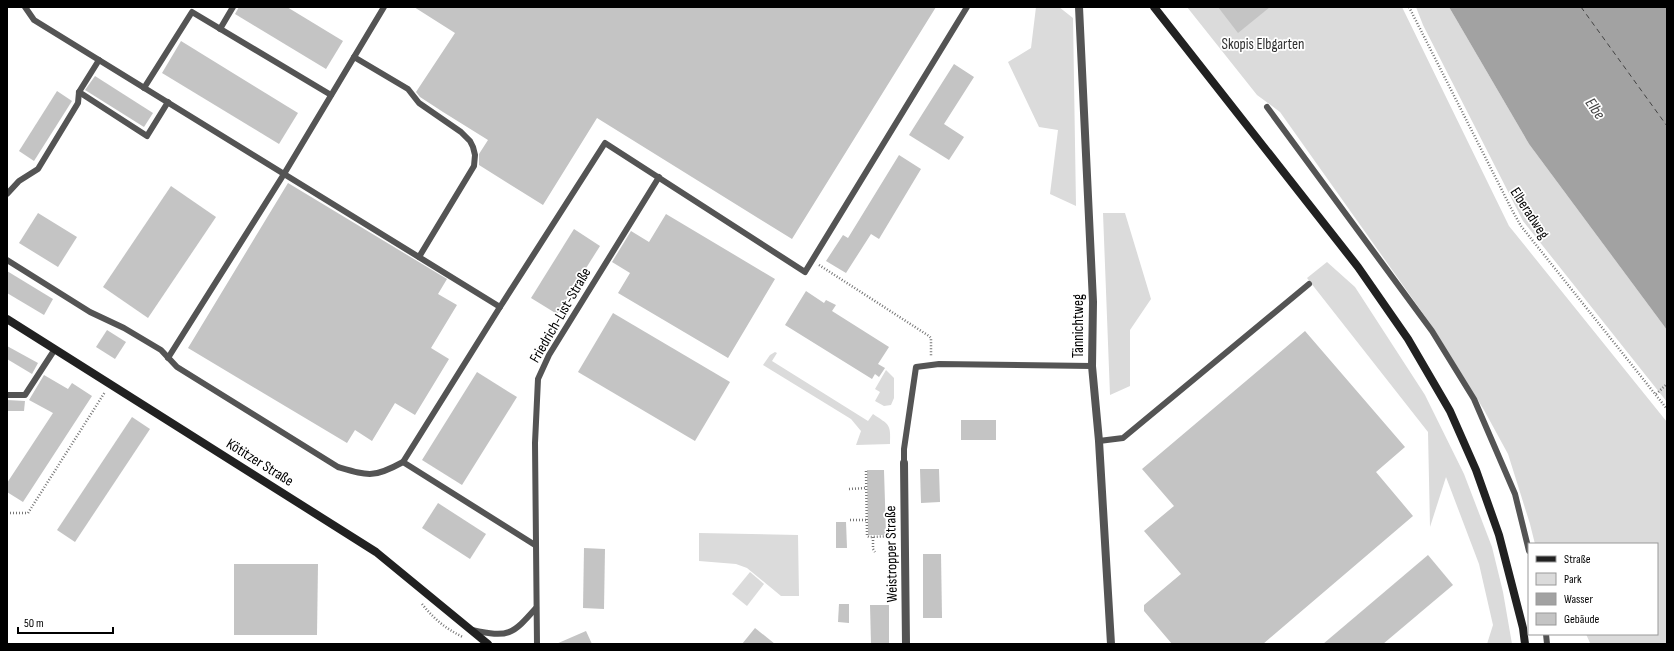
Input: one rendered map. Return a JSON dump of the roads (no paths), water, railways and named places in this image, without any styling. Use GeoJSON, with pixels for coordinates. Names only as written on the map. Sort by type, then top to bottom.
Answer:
{"type":"FeatureCollection","features":[{"type":"Feature","properties":{"kind":"main road"},"geometry":{"type":"LineString","coordinates":[[1154,7],[1358,267],[1408,339],[1446,405],[1476,470],[1499,534],[1523,628],[1525,644]]}},
{"type":"Feature","properties":{"kind":"main road","name":"Kötitzer Straße"},"geometry":{"type":"LineString","coordinates":[[7,320],[110,385],[163,416],[376,552],[488,644]]}},
{"type":"Feature","properties":{"kind":"street","name":"Tännichtweg"},"geometry":{"type":"LineString","coordinates":[[1079,7],[1093,302],[1092,366],[1099,441],[1111,644]]}},
{"type":"Feature","properties":{"kind":"street","name":"Weistropper Straße"},"geometry":{"type":"LineString","coordinates":[[904,464],[906,644]]}},
{"type":"Feature","properties":{"kind":"lane"},"geometry":{"type":"LineString","coordinates":[[25,7],[34,20],[500,307]]}},
{"type":"Feature","properties":{"kind":"lane"},"geometry":{"type":"LineString","coordinates":[[220,29],[233,7]]}},
{"type":"Feature","properties":{"kind":"lane"},"geometry":{"type":"LineString","coordinates":[[168,358],[284,174],[384,7]]}},
{"type":"Feature","properties":{"kind":"lane"},"geometry":{"type":"LineString","coordinates":[[7,260],[90,312],[124,328],[161,350],[177,368],[338,467],[363,474],[382,473],[403,462],[605,143],[805,272],[967,7]]}},
{"type":"Feature","properties":{"kind":"lane"},"geometry":{"type":"LineString","coordinates":[[144,88],[192,12],[331,95]]}},
{"type":"Feature","properties":{"kind":"lane"},"geometry":{"type":"LineString","coordinates":[[354,57],[408,89],[419,103],[461,132],[470,141],[473,147],[475,155],[474,166],[419,257]]}},
{"type":"Feature","properties":{"kind":"lane"},"geometry":{"type":"LineString","coordinates":[[7,194],[19,181],[38,169],[78,104],[79,92],[99,60]]}},
{"type":"Feature","properties":{"kind":"lane"},"geometry":{"type":"LineString","coordinates":[[79,92],[147,136],[168,102]]}},
{"type":"Feature","properties":{"kind":"lane"},"geometry":{"type":"LineString","coordinates":[[1268,107],[1432,331],[1474,399],[1516,494],[1528,547]]}},
{"type":"Feature","properties":{"kind":"lane","name":"Friedrich-List-Straße"},"geometry":{"type":"LineString","coordinates":[[536,644],[534,468],[538,379],[548,354],[659,177]]}},
{"type":"Feature","properties":{"kind":"lane"},"geometry":{"type":"LineString","coordinates":[[1099,441],[1123,438],[1309,284]]}},
{"type":"Feature","properties":{"kind":"lane"},"geometry":{"type":"LineString","coordinates":[[7,395],[25,395],[55,349]]}},
{"type":"Feature","properties":{"kind":"lane"},"geometry":{"type":"LineString","coordinates":[[904,464],[904,449],[916,367],[940,364],[1092,366]]}},
{"type":"Feature","properties":{"kind":"lane"},"geometry":{"type":"LineString","coordinates":[[403,462],[535,545]]}},
{"type":"Feature","properties":{"kind":"lane"},"geometry":{"type":"LineString","coordinates":[[469,629],[495,635],[508,633],[520,626],[536,608]]}},
{"type":"Feature","properties":{"kind":"water","name":"Elbe"},"geometry":{"type":"Polygon","coordinates":[[[1449,7],[1667,7],[1667,330],[1529,144],[1449,7]]]}},
{"type":"Feature","properties":{"kind":"park label","name":"Skopis Elbgarten"},"geometry":{"type":"Point","coordinates":[1263,44]}}]}
